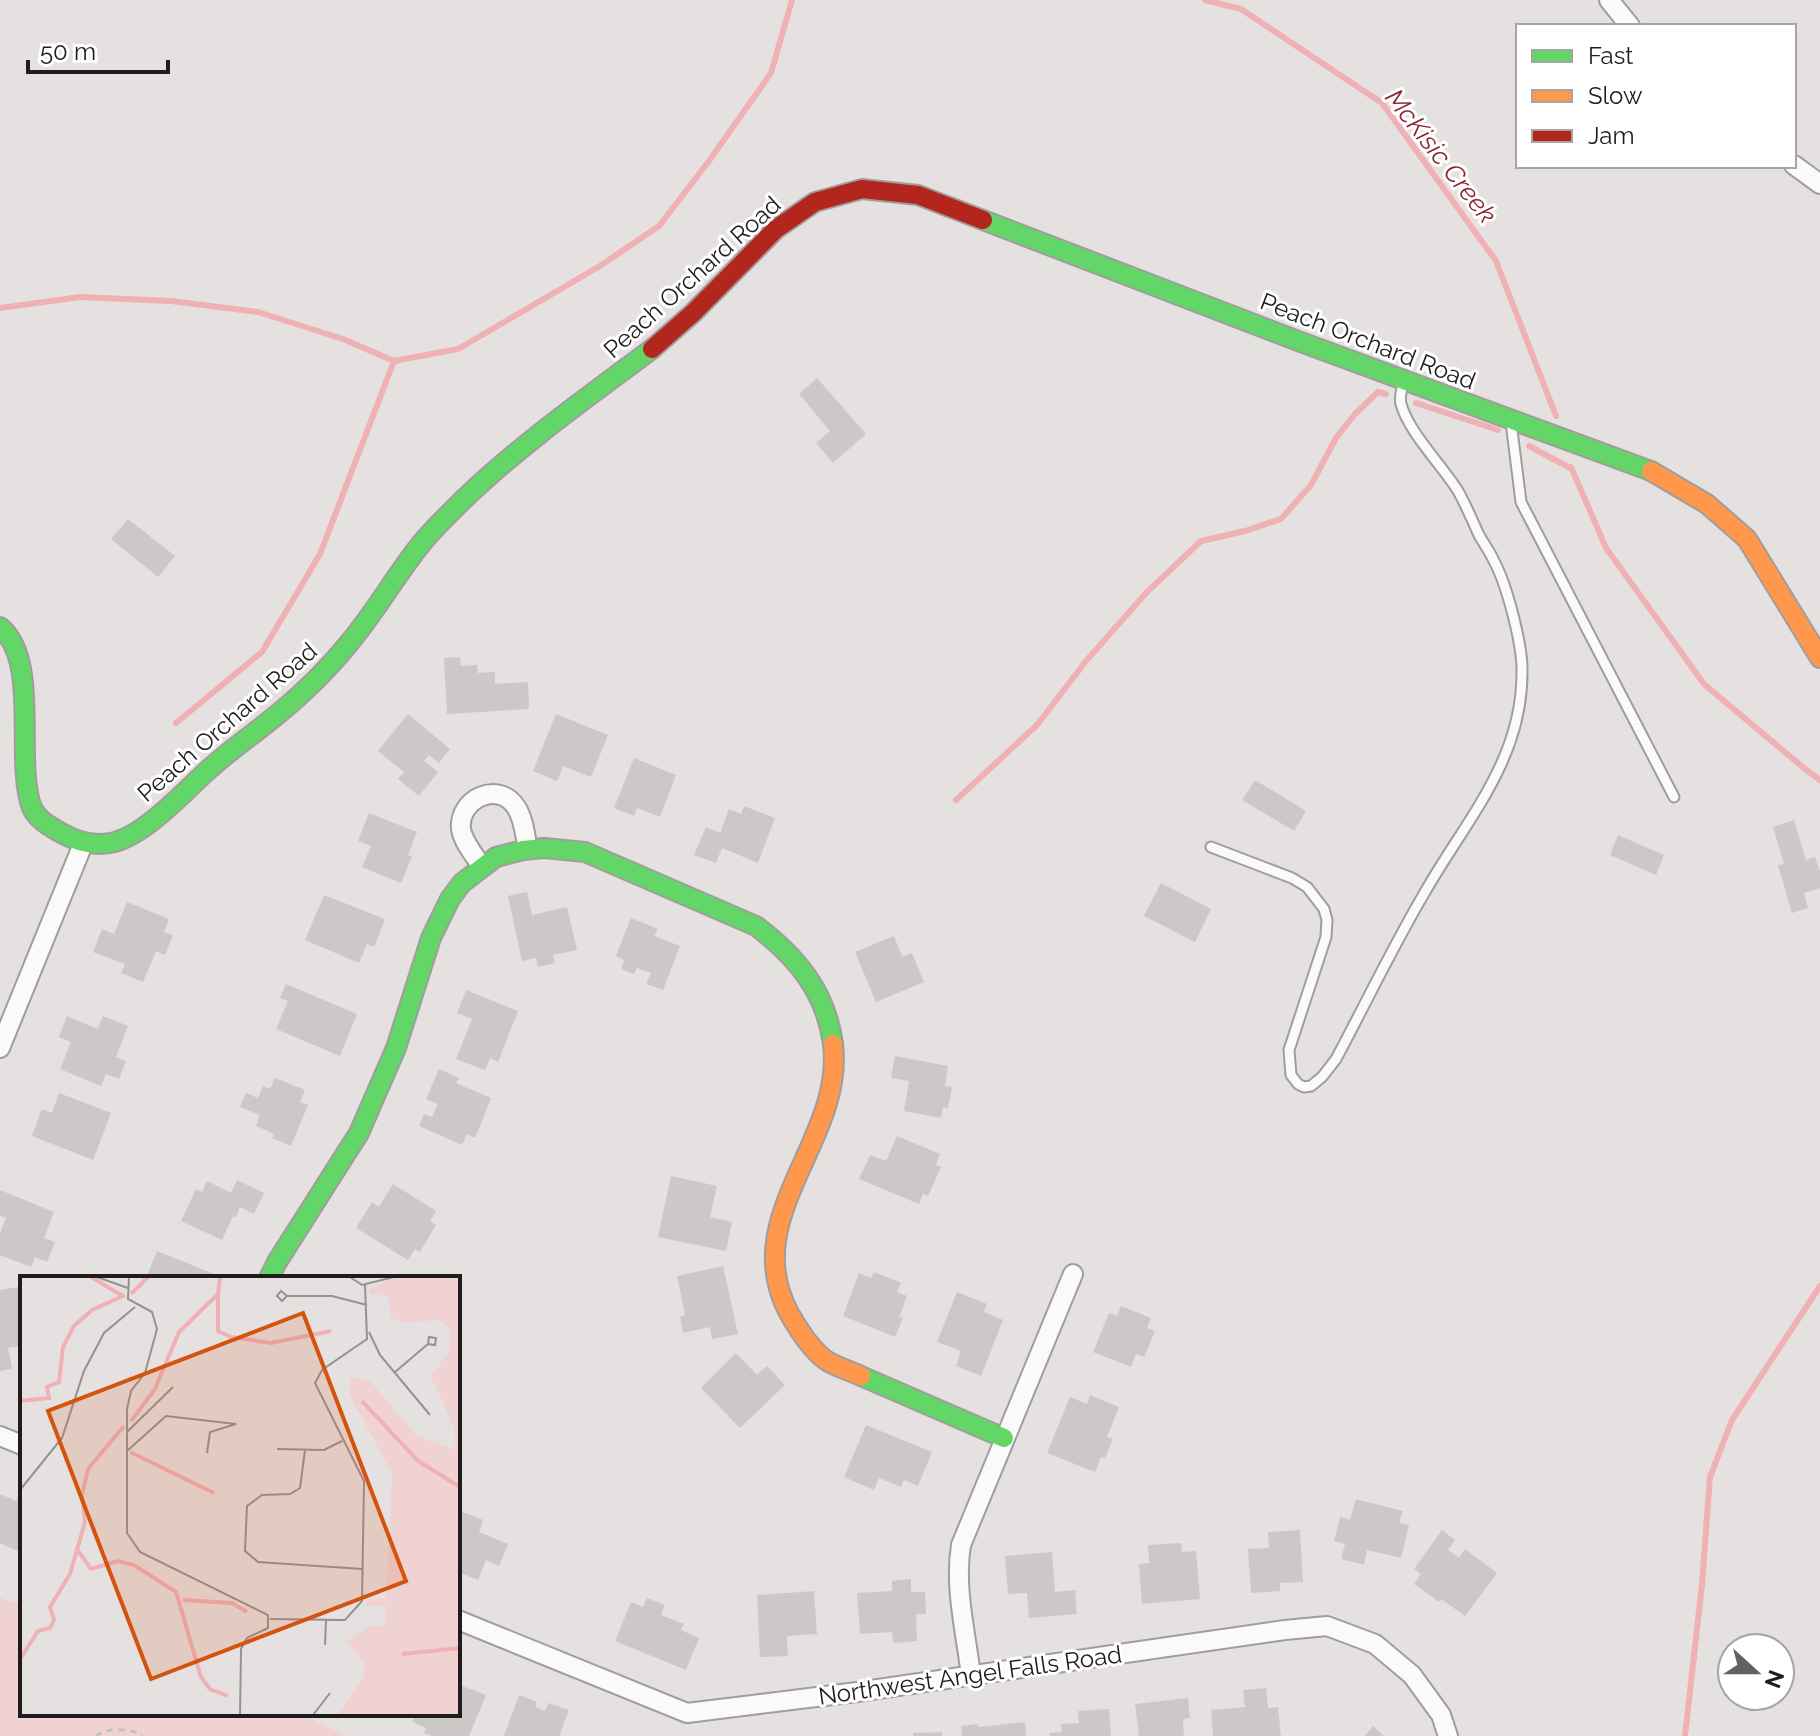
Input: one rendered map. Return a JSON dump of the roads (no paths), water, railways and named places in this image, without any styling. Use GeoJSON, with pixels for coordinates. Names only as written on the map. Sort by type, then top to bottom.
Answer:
{"type":"FeatureCollection","features":[{"type":"Feature","properties":{"kind":"street"},"geometry":{"type":"LineString","coordinates":[[1609,0],[1628,24]]}},
{"type":"Feature","properties":{"kind":"street"},"geometry":{"type":"LineString","coordinates":[[1796,166],[1820,184]]}},
{"type":"Feature","properties":{"kind":"street","name":"Peach Orchard Road"},"geometry":{"type":"LineString","coordinates":[[83,844],[112,843],[133,834],[163,812],[219,760],[266,724],[349,644],[421,544],[498,468],[658,345],[776,229],[815,202],[862,189],[918,195],[1650,471],[1707,504],[1747,539],[1820,658]]}},
{"type":"Feature","properties":{"kind":"street"},"geometry":{"type":"LineString","coordinates":[[0,627],[6,632],[21,662],[27,778],[33,811],[46,824],[83,844],[7,1013],[0,1048]]}},
{"type":"Feature","properties":{"kind":"street"},"geometry":{"type":"LineString","coordinates":[[482,867],[461,832],[466,807],[484,795],[499,795],[516,807],[528,849]]}},
{"type":"Feature","properties":{"kind":"street"},"geometry":{"type":"LineString","coordinates":[[270,1276],[359,1133],[396,1048],[431,938],[450,899],[462,883],[496,857],[544,848],[585,852],[756,926],[777,940],[803,966],[821,997],[830,1024],[834,1051],[833,1075],[826,1106],[778,1227],[774,1247],[778,1290],[790,1318],[827,1361],[1004,1438]]}},
{"type":"Feature","properties":{"kind":"street"},"geometry":{"type":"LineString","coordinates":[[971,1676],[958,1563],[961,1545],[1073,1274]]}},
{"type":"Feature","properties":{"kind":"street"},"geometry":{"type":"LineString","coordinates":[[0,1436],[20,1444]]}},
{"type":"Feature","properties":{"kind":"street","name":"Northwest Angel Falls Road"},"geometry":{"type":"LineString","coordinates":[[460,1621],[687,1713],[1327,1626],[1375,1644],[1412,1675],[1441,1715],[1448,1736]]}},
{"type":"Feature","properties":{"kind":"lane"},"geometry":{"type":"LineString","coordinates":[[1211,847],[1292,878],[1307,887],[1324,909],[1326,937],[1289,1050],[1291,1075],[1298,1084],[1311,1086],[1336,1059],[1426,890],[1492,785],[1512,738],[1521,692],[1523,670],[1506,590],[1460,494],[1414,430],[1401,404],[1404,380]]}},
{"type":"Feature","properties":{"kind":"lane"},"geometry":{"type":"LineString","coordinates":[[1511,421],[1521,502],[1674,797]]}},
{"type":"Feature","properties":{"kind":"waterway"},"geometry":{"type":"LineString","coordinates":[[0,308],[80,297],[171,301],[258,312],[343,339],[394,361],[458,349],[600,266],[659,226],[771,73],[792,0]]}},
{"type":"Feature","properties":{"kind":"waterway","name":"McKisic Creek"},"geometry":{"type":"LineString","coordinates":[[1205,0],[1241,9],[1382,103],[1496,261],[1556,416]]}},
{"type":"Feature","properties":{"kind":"waterway"},"geometry":{"type":"LineString","coordinates":[[176,723],[262,652],[320,554],[394,361]]}},
{"type":"Feature","properties":{"kind":"waterway"},"geometry":{"type":"LineString","coordinates":[[956,800],[1037,725],[1086,661],[1146,593],[1201,541],[1281,519],[1311,485],[1336,438],[1355,414],[1378,392],[1386,394]]}},
{"type":"Feature","properties":{"kind":"waterway"},"geometry":{"type":"LineString","coordinates":[[1416,403],[1498,430]]}},
{"type":"Feature","properties":{"kind":"waterway"},"geometry":{"type":"LineString","coordinates":[[1529,446],[1572,469]]}},
{"type":"Feature","properties":{"kind":"waterway","name":"McKisic Creek"},"geometry":{"type":"LineString","coordinates":[[1571,467],[1606,548],[1704,684],[1820,780]]}},
{"type":"Feature","properties":{"kind":"waterway"},"geometry":{"type":"LineString","coordinates":[[1685,1736],[1710,1477],[1732,1420],[1820,1286]]}}]}
